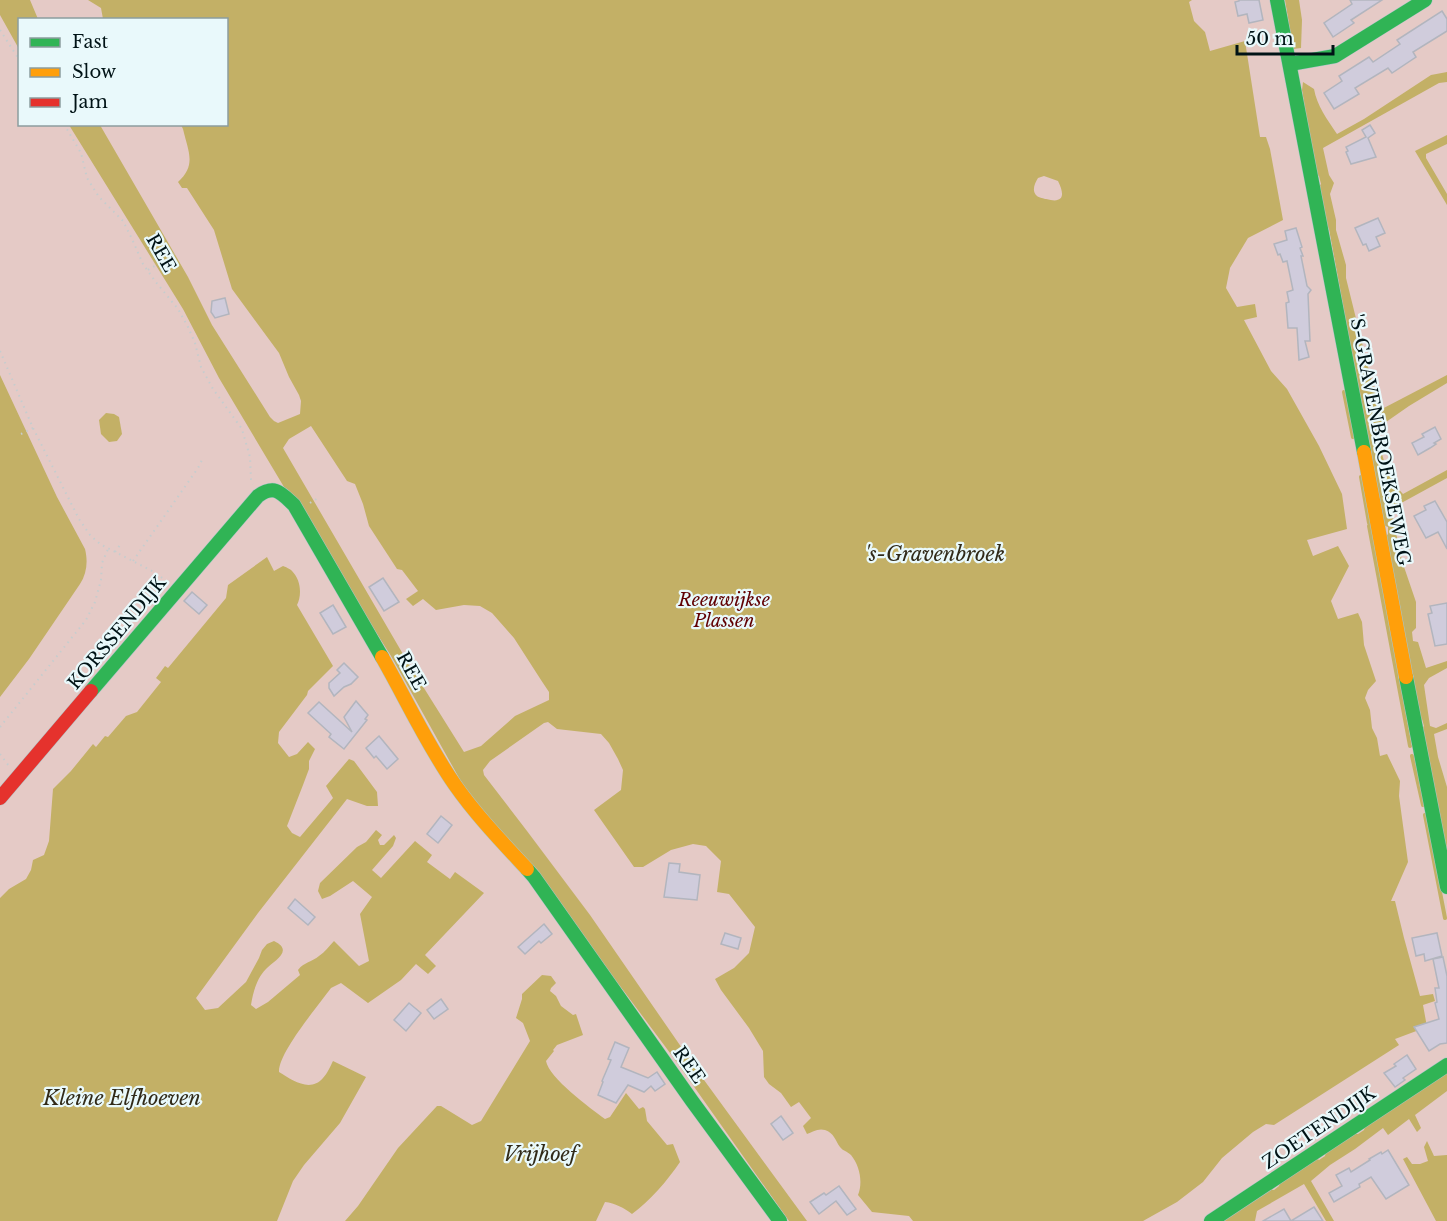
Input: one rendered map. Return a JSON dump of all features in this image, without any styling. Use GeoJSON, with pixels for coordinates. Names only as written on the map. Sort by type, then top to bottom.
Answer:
{"type":"FeatureCollection","features":[{"type":"Feature","properties":{"kind":"street","name":"'S-GRAVENBROEKSEWEG"},"geometry":{"type":"LineString","coordinates":[[1277,0],[1447,887]]}},
{"type":"Feature","properties":{"kind":"street"},"geometry":{"type":"LineString","coordinates":[[1290,64],[1335,56],[1425,0]]}},
{"type":"Feature","properties":{"kind":"street","name":"REE"},"geometry":{"type":"LineString","coordinates":[[262,493],[275,490],[294,505],[454,784],[477,816],[534,877],[780,1221]]}},
{"type":"Feature","properties":{"kind":"street","name":"KORSSENDIJK"},"geometry":{"type":"LineString","coordinates":[[0,798],[262,493]]}},
{"type":"Feature","properties":{"kind":"street","name":"ZOETENDIJK"},"geometry":{"type":"LineString","coordinates":[[1211,1221],[1447,1065]]}},
{"type":"Feature","properties":{"kind":"path"},"geometry":{"type":"LineString","coordinates":[[0,30],[18,59]]}},
{"type":"Feature","properties":{"kind":"path","name":"REE"},"geometry":{"type":"LineString","coordinates":[[65,126],[81,153],[87,178],[99,197],[123,221],[147,270],[178,309],[195,343],[201,367],[213,389],[243,429],[251,461],[251,480],[262,493]]}},
{"type":"Feature","properties":{"kind":"path"},"geometry":{"type":"LineString","coordinates":[[147,270],[174,254]]}},
{"type":"Feature","properties":{"kind":"path"},"geometry":{"type":"LineString","coordinates":[[0,351],[33,428],[90,536],[108,549],[154,572],[177,590]]}},
{"type":"Feature","properties":{"kind":"path"},"geometry":{"type":"LineString","coordinates":[[21,434],[33,428]]}},
{"type":"Feature","properties":{"kind":"path"},"geometry":{"type":"LineString","coordinates":[[133,561],[203,458]]}},
{"type":"Feature","properties":{"kind":"path"},"geometry":{"type":"LineString","coordinates":[[115,552],[120,545]]}},
{"type":"Feature","properties":{"kind":"path"},"geometry":{"type":"LineString","coordinates":[[0,727],[87,620],[95,602],[102,563],[108,549]]}},
{"type":"Feature","properties":{"kind":"green space","name":"Reeuwijkse Plassen"},"geometry":{"type":"Polygon","coordinates":[[[0,0],[1447,0],[1447,1221],[0,1221],[0,0]]]}},
{"type":"Feature","properties":{"kind":"water"},"geometry":{"type":"Polygon","coordinates":[[[0,0],[30,0],[38,18],[18,18],[18,47],[0,15],[0,0]]]}},
{"type":"Feature","properties":{"kind":"water","name":"'s-Gravenbroek"},"geometry":{"type":"Polygon","coordinates":[[[88,0],[1192,0],[1189,2],[1194,21],[1205,32],[1210,51],[1245,41],[1260,137],[1266,137],[1270,149],[1283,220],[1248,238],[1230,268],[1226,288],[1237,307],[1255,304],[1257,317],[1244,320],[1271,371],[1287,389],[1319,446],[1342,494],[1347,529],[1307,540],[1313,556],[1338,546],[1349,566],[1331,601],[1338,619],[1358,613],[1362,622],[1364,645],[1376,681],[1368,690],[1365,698],[1370,710],[1372,728],[1377,738],[1380,756],[1387,754],[1400,781],[1399,796],[1408,862],[1391,901],[1395,901],[1420,996],[1433,994],[1435,1001],[1423,1005],[1427,1027],[1395,1039],[1399,1045],[1274,1125],[1266,1124],[1253,1132],[1222,1158],[1203,1182],[1177,1202],[1143,1221],[913,1221],[909,1216],[872,1212],[858,1195],[860,1180],[854,1159],[841,1148],[828,1131],[815,1130],[807,1134],[803,1126],[811,1118],[799,1102],[791,1107],[781,1093],[764,1077],[763,1051],[715,979],[734,968],[749,953],[755,927],[729,894],[717,892],[721,861],[706,846],[693,844],[671,850],[643,867],[634,867],[594,810],[621,790],[623,770],[609,743],[601,734],[557,729],[548,722],[544,723],[490,761],[483,770],[484,775],[590,915],[704,1080],[807,1221],[789,1221],[623,990],[468,794],[391,656],[284,487],[219,378],[183,309],[70,126],[101,126],[188,277],[212,325],[270,417],[278,423],[300,414],[299,395],[279,353],[232,289],[214,230],[187,188],[182,188],[178,182],[188,170],[190,157],[182,126],[228,126],[228,18],[103,18],[101,8],[88,0]],[[1044,176],[1038,178],[1034,189],[1035,194],[1045,199],[1060,199],[1062,190],[1058,181],[1044,176]],[[311,426],[289,439],[283,448],[407,661],[464,752],[481,746],[515,716],[549,700],[549,692],[514,638],[492,613],[480,606],[464,605],[436,610],[423,599],[413,606],[406,599],[418,591],[402,570],[397,569],[369,526],[355,484],[347,481],[311,426]]]}},
{"type":"Feature","properties":{"kind":"water"},"geometry":{"type":"Polygon","coordinates":[[[1285,0],[1299,0],[1302,20],[1301,48],[1293,49],[1285,0]]]}},
{"type":"Feature","properties":{"kind":"water"},"geometry":{"type":"Polygon","coordinates":[[[1447,72],[1447,82],[1439,83],[1323,148],[1329,175],[1334,183],[1330,194],[1336,230],[1346,265],[1346,278],[1380,410],[1447,375],[1447,383],[1376,429],[1388,471],[1403,494],[1447,470],[1447,478],[1394,507],[1393,518],[1402,561],[1416,602],[1416,628],[1412,632],[1413,641],[1418,642],[1426,668],[1447,661],[1447,668],[1429,678],[1424,685],[1430,726],[1436,728],[1447,723],[1447,729],[1434,734],[1447,787],[1447,861],[1421,730],[1424,726],[1422,719],[1419,718],[1385,538],[1388,534],[1388,527],[1383,525],[1329,229],[1326,226],[1318,188],[1321,184],[1319,176],[1315,175],[1302,90],[1303,82],[1314,89],[1320,107],[1337,134],[1431,75],[1447,72]]]}},
{"type":"Feature","properties":{"kind":"water"},"geometry":{"type":"Polygon","coordinates":[[[1447,135],[1447,144],[1426,154],[1426,158],[1447,194],[1447,205],[1415,151],[1447,135]]]}},
{"type":"Feature","properties":{"kind":"water"},"geometry":{"type":"Polygon","coordinates":[[[0,375],[57,497],[85,549],[87,562],[80,584],[0,697],[0,375]]]}},
{"type":"Feature","properties":{"kind":"water"},"geometry":{"type":"Polygon","coordinates":[[[106,413],[119,417],[122,434],[117,441],[109,442],[101,434],[99,420],[106,413]]]}},
{"type":"Feature","properties":{"kind":"water","name":"Kleine Elfhoeven"},"geometry":{"type":"Polygon","coordinates":[[[267,557],[274,571],[283,566],[295,575],[300,588],[297,605],[333,666],[308,691],[279,732],[278,743],[289,757],[297,754],[308,742],[315,749],[287,826],[292,833],[300,837],[333,798],[326,786],[349,759],[354,761],[377,792],[378,806],[367,806],[347,799],[258,913],[196,998],[205,1010],[218,1008],[246,982],[262,950],[274,941],[283,948],[283,952],[258,981],[251,1005],[256,1009],[300,975],[298,970],[300,967],[316,958],[334,941],[359,966],[369,961],[360,914],[372,897],[353,881],[322,899],[318,891],[320,883],[357,847],[366,842],[376,830],[382,835],[378,840],[380,845],[384,845],[394,835],[396,838],[393,846],[372,870],[381,878],[415,841],[432,855],[427,862],[450,879],[455,872],[484,893],[425,955],[436,966],[428,974],[416,964],[401,980],[368,1003],[341,983],[331,988],[285,1053],[279,1072],[301,1084],[312,1085],[318,1082],[326,1074],[333,1061],[366,1077],[340,1123],[293,1181],[277,1221],[0,1221],[0,898],[9,889],[26,879],[33,860],[44,855],[49,841],[53,789],[93,744],[96,747],[126,716],[137,712],[161,682],[156,678],[165,666],[168,668],[226,598],[228,585],[267,557]]]}},
{"type":"Feature","properties":{"kind":"water","name":"Vrijhoef"},"geometry":{"type":"Polygon","coordinates":[[[542,975],[551,976],[556,983],[550,991],[556,996],[561,1006],[573,1015],[576,1014],[583,1035],[557,1045],[553,1050],[546,1061],[554,1076],[605,1119],[610,1117],[626,1093],[639,1109],[643,1107],[647,1121],[667,1145],[673,1144],[680,1162],[670,1176],[652,1197],[632,1214],[619,1206],[605,1202],[596,1221],[345,1221],[398,1148],[437,1106],[441,1106],[472,1125],[481,1121],[530,1041],[523,1023],[516,1018],[522,994],[542,975]]]}},
{"type":"Feature","properties":{"kind":"water"},"geometry":{"type":"Polygon","coordinates":[[[1447,1073],[1447,1091],[1415,1115],[1421,1128],[1417,1132],[1409,1119],[1388,1135],[1383,1128],[1311,1181],[1334,1221],[1326,1221],[1304,1184],[1257,1211],[1255,1221],[1220,1221],[1269,1189],[1274,1190],[1280,1182],[1316,1158],[1319,1160],[1325,1156],[1326,1151],[1354,1134],[1358,1134],[1365,1127],[1447,1073]]]}},
{"type":"Feature","properties":{"kind":"water"},"geometry":{"type":"Polygon","coordinates":[[[1427,1141],[1434,1156],[1447,1155],[1447,1221],[1436,1221],[1403,1159],[1407,1157],[1412,1164],[1428,1161],[1424,1147],[1427,1141]]]}},
{"type":"Feature","properties":{"kind":"building"},"geometry":{"type":"Polygon","coordinates":[[[1259,0],[1263,20],[1249,23],[1247,14],[1238,16],[1235,2],[1259,0]]]}},
{"type":"Feature","properties":{"kind":"building"},"geometry":{"type":"Polygon","coordinates":[[[1350,0],[1382,0],[1351,20],[1354,23],[1333,37],[1324,23],[1352,4],[1350,0]]]}},
{"type":"Feature","properties":{"kind":"building"},"geometry":{"type":"Polygon","coordinates":[[[1442,11],[1447,19],[1447,31],[1413,52],[1416,57],[1392,73],[1388,68],[1355,88],[1359,94],[1334,109],[1324,93],[1342,81],[1339,76],[1369,57],[1373,62],[1400,44],[1397,40],[1442,11]]]}},
{"type":"Feature","properties":{"kind":"building"},"geometry":{"type":"Polygon","coordinates":[[[1370,125],[1375,133],[1368,138],[1376,157],[1351,164],[1346,147],[1366,137],[1362,130],[1370,125]]]}},
{"type":"Feature","properties":{"kind":"building"},"geometry":{"type":"Polygon","coordinates":[[[1378,218],[1385,233],[1376,237],[1380,246],[1369,251],[1366,244],[1363,245],[1355,228],[1378,218]]]}},
{"type":"Feature","properties":{"kind":"building"},"geometry":{"type":"Polygon","coordinates":[[[1296,228],[1302,247],[1300,248],[1303,256],[1301,256],[1307,286],[1311,290],[1308,294],[1310,341],[1305,341],[1309,357],[1299,360],[1297,328],[1288,328],[1287,292],[1293,290],[1287,261],[1283,262],[1274,244],[1287,240],[1285,231],[1296,228]]]}},
{"type":"Feature","properties":{"kind":"building"},"geometry":{"type":"Polygon","coordinates":[[[225,298],[229,314],[215,318],[211,312],[212,301],[225,298]]]}},
{"type":"Feature","properties":{"kind":"building"},"geometry":{"type":"Polygon","coordinates":[[[1435,427],[1441,439],[1418,455],[1412,443],[1424,437],[1422,434],[1435,427]]]}},
{"type":"Feature","properties":{"kind":"building"},"geometry":{"type":"Polygon","coordinates":[[[1435,501],[1447,522],[1447,549],[1438,532],[1426,538],[1414,516],[1426,510],[1424,506],[1435,501]]]}},
{"type":"Feature","properties":{"kind":"building"},"geometry":{"type":"Polygon","coordinates":[[[383,578],[399,602],[384,611],[369,587],[383,578]]]}},
{"type":"Feature","properties":{"kind":"building"},"geometry":{"type":"Polygon","coordinates":[[[192,592],[207,605],[199,614],[184,601],[192,592]]]}},
{"type":"Feature","properties":{"kind":"building"},"geometry":{"type":"Polygon","coordinates":[[[1447,603],[1447,644],[1435,646],[1428,614],[1432,613],[1430,606],[1447,603]]]}},
{"type":"Feature","properties":{"kind":"building"},"geometry":{"type":"Polygon","coordinates":[[[333,605],[346,627],[333,634],[320,613],[333,605]]]}},
{"type":"Feature","properties":{"kind":"building"},"geometry":{"type":"Polygon","coordinates":[[[344,663],[358,677],[334,696],[329,683],[340,673],[337,670],[344,663]]]}},
{"type":"Feature","properties":{"kind":"building"},"geometry":{"type":"Polygon","coordinates":[[[356,701],[368,715],[365,719],[367,720],[344,749],[329,737],[331,734],[308,713],[319,702],[352,732],[344,717],[356,701]]]}},
{"type":"Feature","properties":{"kind":"building"},"geometry":{"type":"Polygon","coordinates":[[[379,736],[398,759],[387,769],[366,748],[379,736]]]}},
{"type":"Feature","properties":{"kind":"building"},"geometry":{"type":"Polygon","coordinates":[[[441,816],[452,825],[438,843],[427,834],[441,816]]]}},
{"type":"Feature","properties":{"kind":"building"},"geometry":{"type":"Polygon","coordinates":[[[669,863],[680,864],[679,872],[700,875],[697,900],[664,897],[669,863]]]}},
{"type":"Feature","properties":{"kind":"building"},"geometry":{"type":"Polygon","coordinates":[[[295,899],[315,917],[308,925],[288,908],[295,899]]]}},
{"type":"Feature","properties":{"kind":"building"},"geometry":{"type":"Polygon","coordinates":[[[544,924],[552,934],[541,943],[539,941],[525,954],[518,947],[544,924]]]}},
{"type":"Feature","properties":{"kind":"building"},"geometry":{"type":"Polygon","coordinates":[[[725,933],[741,938],[738,949],[721,944],[725,933]]]}},
{"type":"Feature","properties":{"kind":"building"},"geometry":{"type":"Polygon","coordinates":[[[1437,933],[1442,956],[1425,961],[1424,954],[1416,956],[1412,938],[1437,933]]]}},
{"type":"Feature","properties":{"kind":"building"},"geometry":{"type":"Polygon","coordinates":[[[1443,957],[1447,976],[1447,1043],[1440,1044],[1429,1051],[1414,1027],[1439,1019],[1435,1003],[1437,1002],[1435,988],[1439,988],[1433,959],[1443,957]]]}},
{"type":"Feature","properties":{"kind":"building"},"geometry":{"type":"Polygon","coordinates":[[[441,999],[448,1009],[434,1019],[427,1010],[441,999]]]}},
{"type":"Feature","properties":{"kind":"building"},"geometry":{"type":"Polygon","coordinates":[[[409,1003],[421,1013],[406,1031],[394,1020],[409,1003]]]}},
{"type":"Feature","properties":{"kind":"building"},"geometry":{"type":"Polygon","coordinates":[[[615,1042],[629,1048],[621,1067],[648,1078],[657,1072],[665,1084],[655,1091],[651,1086],[644,1092],[628,1085],[616,1103],[598,1095],[615,1042]]]}},
{"type":"Feature","properties":{"kind":"building"},"geometry":{"type":"Polygon","coordinates":[[[1407,1055],[1416,1069],[1395,1087],[1384,1073],[1396,1066],[1394,1064],[1407,1055]]]}},
{"type":"Feature","properties":{"kind":"building"},"geometry":{"type":"Polygon","coordinates":[[[781,1116],[793,1133],[783,1140],[771,1124],[781,1116]]]}},
{"type":"Feature","properties":{"kind":"building"},"geometry":{"type":"Polygon","coordinates":[[[1388,1150],[1409,1185],[1386,1199],[1371,1177],[1359,1184],[1360,1187],[1334,1202],[1329,1193],[1342,1186],[1336,1175],[1349,1168],[1351,1172],[1369,1159],[1388,1150]]]}},
{"type":"Feature","properties":{"kind":"building"},"geometry":{"type":"Polygon","coordinates":[[[839,1186],[856,1209],[847,1215],[836,1201],[819,1214],[810,1202],[839,1186]]]}},
{"type":"Feature","properties":{"kind":"building"},"geometry":{"type":"Polygon","coordinates":[[[1314,1207],[1323,1221],[1291,1221],[1314,1207]]]}},
{"type":"Feature","properties":{"kind":"building"},"geometry":{"type":"Polygon","coordinates":[[[1284,1209],[1291,1221],[1263,1221],[1284,1209]]]}},
{"type":"Feature","properties":{"kind":"waterway"},"geometry":{"type":"LineString","coordinates":[[1344,392],[1353,437]]}},
{"type":"Feature","properties":{"kind":"waterway"},"geometry":{"type":"LineString","coordinates":[[1361,477],[1369,523]]}},
{"type":"Feature","properties":{"kind":"waterway"},"geometry":{"type":"LineString","coordinates":[[1369,526],[1410,746]]}},
{"type":"Feature","properties":{"kind":"waterway"},"geometry":{"type":"LineString","coordinates":[[1412,756],[1423,805]]}},
{"type":"Feature","properties":{"kind":"waterway"},"geometry":{"type":"LineString","coordinates":[[1425,815],[1445,918]]}},
{"type":"Feature","properties":{"kind":"traffic: fast"},"geometry":{"type":"LineString","coordinates":[[1277,0],[1364,452]]}},
{"type":"Feature","properties":{"kind":"traffic: fast"},"geometry":{"type":"LineString","coordinates":[[1290,64],[1335,56],[1425,0]]}},
{"type":"Feature","properties":{"kind":"traffic: fast"},"geometry":{"type":"LineString","coordinates":[[91,691],[258,496],[273,490],[294,505],[382,657]]}},
{"type":"Feature","properties":{"kind":"traffic: fast"},"geometry":{"type":"LineString","coordinates":[[1406,677],[1447,887]]}},
{"type":"Feature","properties":{"kind":"traffic: fast"},"geometry":{"type":"LineString","coordinates":[[527,869],[780,1221]]}},
{"type":"Feature","properties":{"kind":"traffic: fast"},"geometry":{"type":"LineString","coordinates":[[1211,1221],[1447,1065]]}},
{"type":"Feature","properties":{"kind":"traffic: slow"},"geometry":{"type":"LineString","coordinates":[[1364,452],[1406,677]]}},
{"type":"Feature","properties":{"kind":"traffic: slow"},"geometry":{"type":"LineString","coordinates":[[382,657],[426,738],[455,785],[480,818],[527,869]]}},
{"type":"Feature","properties":{"kind":"traffic: jam"},"geometry":{"type":"LineString","coordinates":[[0,798],[91,691]]}}]}
